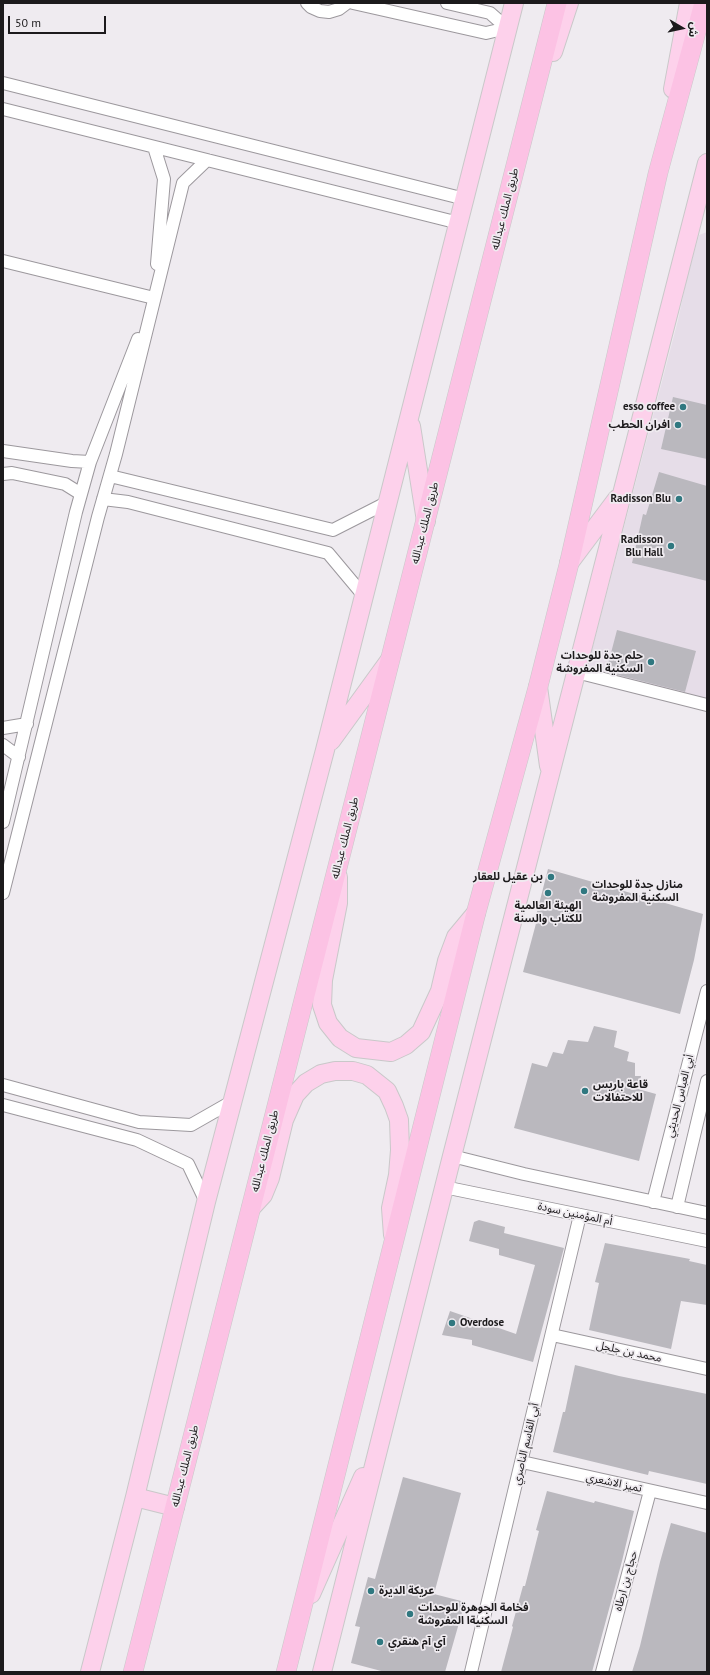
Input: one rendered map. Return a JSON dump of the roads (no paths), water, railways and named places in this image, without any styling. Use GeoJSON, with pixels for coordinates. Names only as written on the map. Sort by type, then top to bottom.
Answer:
{"type":"FeatureCollection","features":[{"type":"Feature","properties":{"kind":"highway","name":"طريق الملك عبدالله"},"geometry":{"type":"LineString","coordinates":[[133,1672],[557,3]]}},
{"type":"Feature","properties":{"kind":"highway"},"geometry":{"type":"LineString","coordinates":[[286,1672],[476,913],[538,687],[569,564],[658,173],[704,3]]}},
{"type":"Feature","properties":{"kind":"main road"},"geometry":{"type":"LineString","coordinates":[[90,1672],[135,1498],[206,1202],[325,750],[514,3]]}},
{"type":"Feature","properties":{"kind":"main road"},"geometry":{"type":"LineString","coordinates":[[529,116],[550,61],[569,3]]}},
{"type":"Feature","properties":{"kind":"main road"},"geometry":{"type":"LineString","coordinates":[[658,173],[689,3]]}},
{"type":"Feature","properties":{"kind":"main road"},"geometry":{"type":"LineString","coordinates":[[322,1672],[444,1187],[707,163]]}},
{"type":"Feature","properties":{"kind":"main road"},"geometry":{"type":"LineString","coordinates":[[409,417],[426,521]]}},
{"type":"Feature","properties":{"kind":"main road"},"geometry":{"type":"LineString","coordinates":[[569,564],[622,491]]}},
{"type":"Feature","properties":{"kind":"main road"},"geometry":{"type":"LineString","coordinates":[[325,750],[390,659]]}},
{"type":"Feature","properties":{"kind":"main road"},"geometry":{"type":"LineString","coordinates":[[538,687],[550,774]]}},
{"type":"Feature","properties":{"kind":"main road"},"geometry":{"type":"LineString","coordinates":[[338,866],[338,903],[323,980],[322,1005],[328,1023],[340,1038],[356,1048],[391,1052],[406,1045],[421,1032],[440,991],[447,960],[456,937],[476,913]]}},
{"type":"Feature","properties":{"kind":"main road"},"geometry":{"type":"LineString","coordinates":[[250,1209],[263,1196],[270,1178],[284,1120],[295,1095],[306,1083],[321,1074],[335,1071],[353,1071],[367,1075],[387,1092],[399,1120],[399,1162],[391,1208],[393,1242]]}},
{"type":"Feature","properties":{"kind":"main road"},"geometry":{"type":"LineString","coordinates":[[300,1618],[383,1434]]}},
{"type":"Feature","properties":{"kind":"main road"},"geometry":{"type":"LineString","coordinates":[[135,1498],[175,1507]]}},
{"type":"Feature","properties":{"kind":"street"},"geometry":{"type":"LineString","coordinates":[[307,3],[311,7],[320,11],[329,12],[339,9],[347,3]]}},
{"type":"Feature","properties":{"kind":"street"},"geometry":{"type":"LineString","coordinates":[[353,3],[486,33],[507,28]]}},
{"type":"Feature","properties":{"kind":"street"},"geometry":{"type":"LineString","coordinates":[[447,3],[490,13],[507,28]]}},
{"type":"Feature","properties":{"kind":"street"},"geometry":{"type":"LineString","coordinates":[[3,83],[465,199]]}},
{"type":"Feature","properties":{"kind":"street"},"geometry":{"type":"LineString","coordinates":[[3,109],[459,223]]}},
{"type":"Feature","properties":{"kind":"street"},"geometry":{"type":"LineString","coordinates":[[3,822],[81,494],[90,462],[154,298],[164,179],[154,147]]}},
{"type":"Feature","properties":{"kind":"street"},"geometry":{"type":"LineString","coordinates":[[3,894],[183,183],[207,160]]}},
{"type":"Feature","properties":{"kind":"street"},"geometry":{"type":"LineString","coordinates":[[3,262],[154,298]]}},
{"type":"Feature","properties":{"kind":"street"},"geometry":{"type":"LineString","coordinates":[[3,450],[72,461],[90,462]]}},
{"type":"Feature","properties":{"kind":"street"},"geometry":{"type":"LineString","coordinates":[[3,474],[12,473],[66,484],[81,494]]}},
{"type":"Feature","properties":{"kind":"street"},"geometry":{"type":"LineString","coordinates":[[110,476],[333,530],[388,502]]}},
{"type":"Feature","properties":{"kind":"street"},"geometry":{"type":"LineString","coordinates":[[103,499],[128,502],[328,553],[364,596]]}},
{"type":"Feature","properties":{"kind":"street"},"geometry":{"type":"LineString","coordinates":[[576,672],[707,705]]}},
{"type":"Feature","properties":{"kind":"street"},"geometry":{"type":"LineString","coordinates":[[3,728],[27,724]]}},
{"type":"Feature","properties":{"kind":"street"},"geometry":{"type":"LineString","coordinates":[[3,745],[19,757]]}},
{"type":"Feature","properties":{"kind":"street","name":"أبي العباس الحديثي"},"geometry":{"type":"LineString","coordinates":[[653,1202],[707,991]]}},
{"type":"Feature","properties":{"kind":"street","name":"أبي العباس الحديثي"},"geometry":{"type":"LineString","coordinates":[[678,1207],[707,1081]]}},
{"type":"Feature","properties":{"kind":"street"},"geometry":{"type":"LineString","coordinates":[[3,1085],[139,1122],[191,1125],[233,1102]]}},
{"type":"Feature","properties":{"kind":"street"},"geometry":{"type":"LineString","coordinates":[[3,1105],[138,1140],[188,1164],[206,1202]]}},
{"type":"Feature","properties":{"kind":"street"},"geometry":{"type":"LineString","coordinates":[[452,1156],[524,1174],[707,1213]]}},
{"type":"Feature","properties":{"kind":"street","name":"أم المؤمنين سودة"},"geometry":{"type":"LineString","coordinates":[[444,1187],[707,1241]]}},
{"type":"Feature","properties":{"kind":"street","name":"أبي القاسم الناصري"},"geometry":{"type":"LineString","coordinates":[[471,1672],[580,1215]]}},
{"type":"Feature","properties":{"kind":"street","name":"محمد بن جلجل"},"geometry":{"type":"LineString","coordinates":[[552,1335],[707,1369]]}},
{"type":"Feature","properties":{"kind":"street","name":"تميز الاشعري"},"geometry":{"type":"LineString","coordinates":[[522,1462],[707,1503]]}},
{"type":"Feature","properties":{"kind":"street","name":"حجاج بن ارطاه"},"geometry":{"type":"LineString","coordinates":[[602,1672],[650,1491]]}},
{"type":"Feature","properties":{"kind":"place","name":"esso coffee"},"geometry":{"type":"Point","coordinates":[683,407]}},
{"type":"Feature","properties":{"kind":"place","name":"افران الحطب"},"geometry":{"type":"Point","coordinates":[678,425]}},
{"type":"Feature","properties":{"kind":"place","name":"Radisson Blu"},"geometry":{"type":"Point","coordinates":[679,499]}},
{"type":"Feature","properties":{"kind":"place","name":"Radisson Blu Hall"},"geometry":{"type":"Point","coordinates":[671,546]}},
{"type":"Feature","properties":{"kind":"place","name":"حلم جدة للوحدات السكنية المفروشة"},"geometry":{"type":"Point","coordinates":[651,662]}},
{"type":"Feature","properties":{"kind":"place","name":"بن عقيل للعقار"},"geometry":{"type":"Point","coordinates":[551,877]}},
{"type":"Feature","properties":{"kind":"place","name":"منازل جدة للوحدات السكنية المفروشة"},"geometry":{"type":"Point","coordinates":[584,891]}},
{"type":"Feature","properties":{"kind":"place","name":"الهيئة العالمية للكتاب والسنة"},"geometry":{"type":"Point","coordinates":[548,893]}},
{"type":"Feature","properties":{"kind":"place","name":"قاعة باريس للاحتفالات"},"geometry":{"type":"Point","coordinates":[585,1091]}},
{"type":"Feature","properties":{"kind":"place","name":"Overdose"},"geometry":{"type":"Point","coordinates":[452,1323]}},
{"type":"Feature","properties":{"kind":"place","name":"عريكة الديرة"},"geometry":{"type":"Point","coordinates":[371,1591]}},
{"type":"Feature","properties":{"kind":"place","name":"فخامة الجوهرة للوحدات السكنيةا المفروشة"},"geometry":{"type":"Point","coordinates":[410,1614]}},
{"type":"Feature","properties":{"kind":"place","name":"آي آم هنقري"},"geometry":{"type":"Point","coordinates":[380,1642]}}]}
